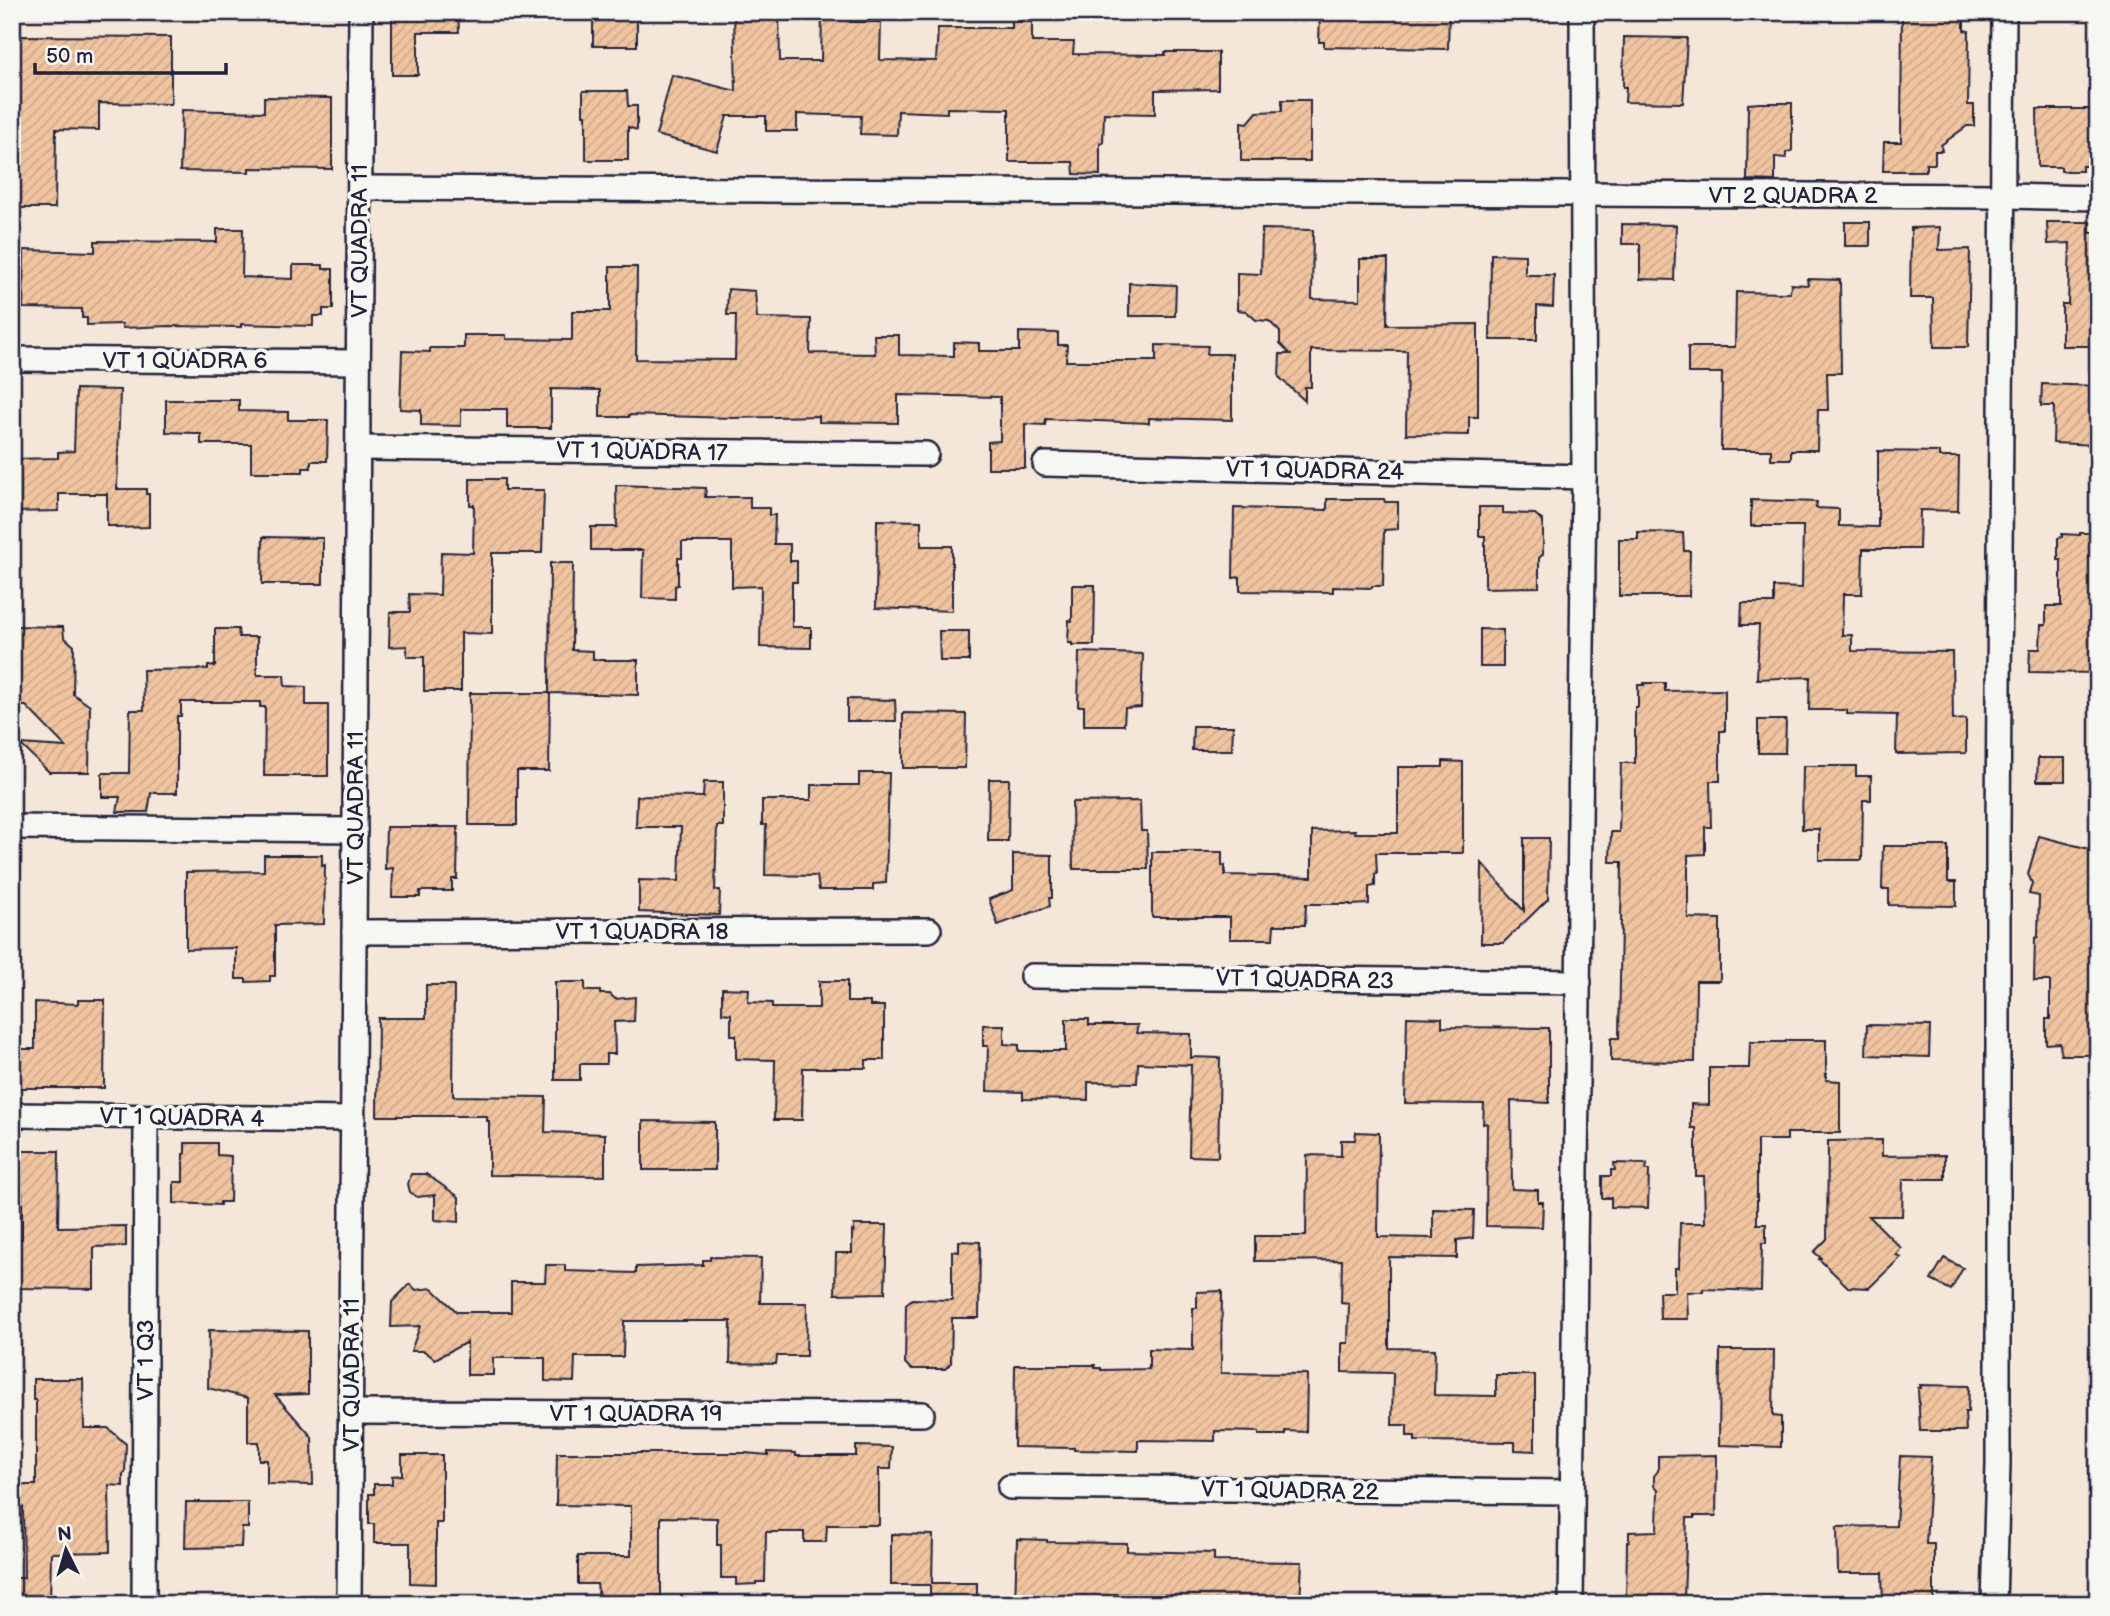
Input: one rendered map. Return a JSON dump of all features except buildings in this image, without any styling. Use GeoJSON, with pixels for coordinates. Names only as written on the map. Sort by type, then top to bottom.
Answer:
{"type":"FeatureCollection","features":[{"type":"Feature","properties":{"kind":"street","name":"VT QUADRA 11"},"geometry":{"type":"LineString","coordinates":[[349,1604],[360,12]]}},
{"type":"Feature","properties":{"kind":"street"},"geometry":{"type":"LineString","coordinates":[[1571,1604],[1584,477],[1582,12]]}},
{"type":"Feature","properties":{"kind":"street"},"geometry":{"type":"LineString","coordinates":[[1994,1604],[1998,1464],[1998,827],[2004,12]]}},
{"type":"Feature","properties":{"kind":"street","name":"VT 2 QUADRA 2"},"geometry":{"type":"LineString","coordinates":[[360,188],[2098,198]]}},
{"type":"Feature","properties":{"kind":"street","name":"VT 1 QUADRA 6"},"geometry":{"type":"LineString","coordinates":[[12,359],[358,362]]}},
{"type":"Feature","properties":{"kind":"street","name":"VT 1 QUADRA 17"},"geometry":{"type":"LineString","coordinates":[[358,448],[926,454]]}},
{"type":"Feature","properties":{"kind":"street","name":"VT 1 QUADRA 24"},"geometry":{"type":"LineString","coordinates":[[1045,464],[1584,477]]}},
{"type":"Feature","properties":{"kind":"street"},"geometry":{"type":"LineString","coordinates":[[12,827],[355,830]]}},
{"type":"Feature","properties":{"kind":"street","name":"VT 1 QUADRA 18"},"geometry":{"type":"LineString","coordinates":[[354,932],[929,930]]}},
{"type":"Feature","properties":{"kind":"street","name":"VT 1 QUADRA 23"},"geometry":{"type":"LineString","coordinates":[[1032,976],[1579,982]]}},
{"type":"Feature","properties":{"kind":"street","name":"VT 1 QUADRA 4"},"geometry":{"type":"LineString","coordinates":[[12,1115],[353,1119]]}},
{"type":"Feature","properties":{"kind":"street","name":"VT 1 Q3"},"geometry":{"type":"LineString","coordinates":[[144,1604],[146,1116]]}},
{"type":"Feature","properties":{"kind":"street","name":"VT 1 QUADRA 19"},"geometry":{"type":"LineString","coordinates":[[351,1412],[922,1414]]}},
{"type":"Feature","properties":{"kind":"street","name":"VT 1 QUADRA 22"},"geometry":{"type":"LineString","coordinates":[[1010,1487],[1571,1492]]}}]}
